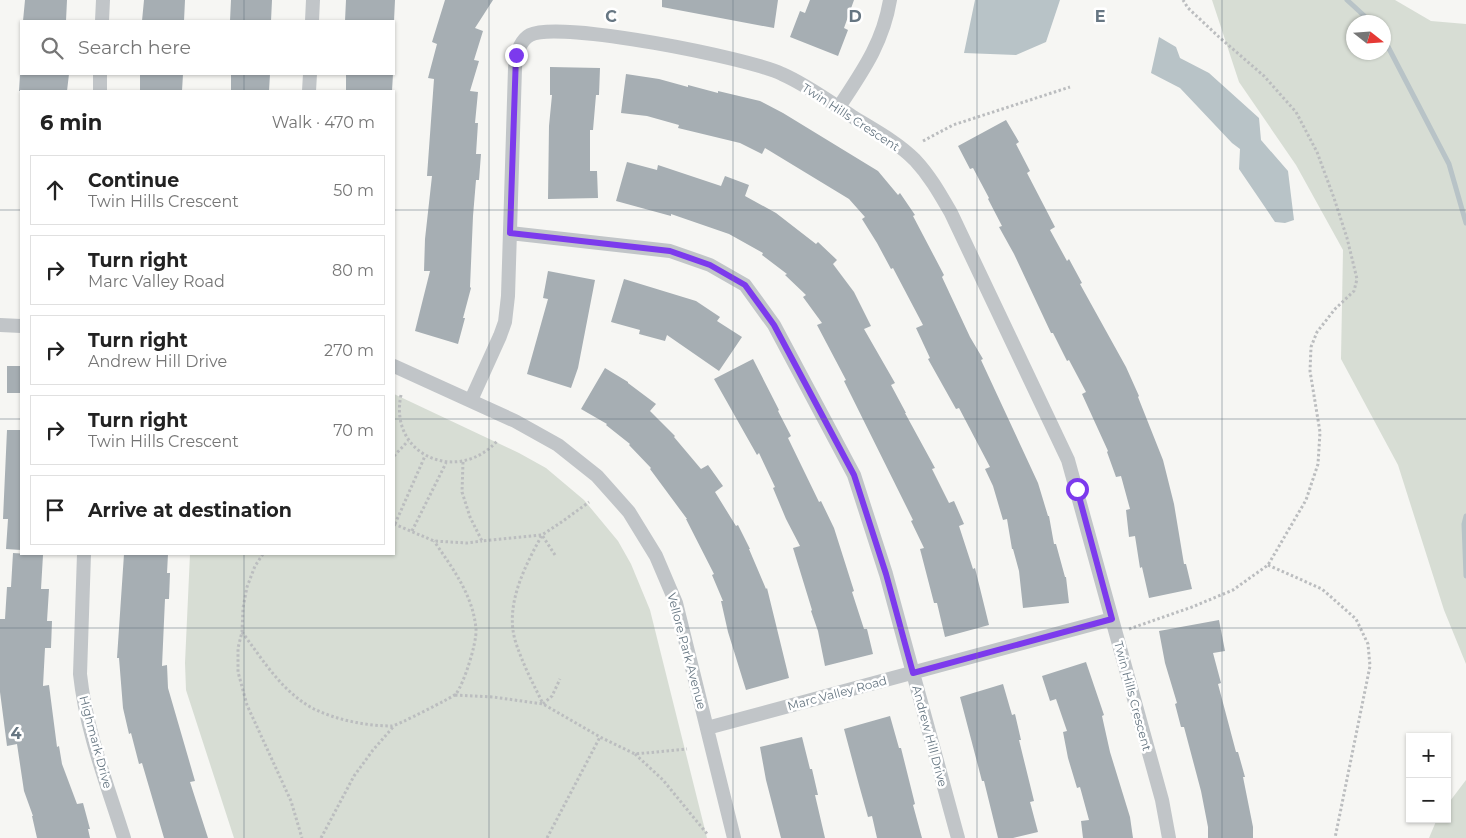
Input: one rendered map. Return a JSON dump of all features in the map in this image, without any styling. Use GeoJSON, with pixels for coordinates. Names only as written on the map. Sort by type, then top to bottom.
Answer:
{"type":"FeatureCollection","features":[{"type":"Feature","properties":{"kind":"street"},"geometry":{"type":"LineString","coordinates":[[102,20],[103,0]]}},
{"type":"Feature","properties":{"kind":"street"},"geometry":{"type":"LineString","coordinates":[[312,20],[313,0]]}},
{"type":"Feature","properties":{"kind":"street"},"geometry":{"type":"LineString","coordinates":[[839,108],[871,58],[880,40],[890,0]]}},
{"type":"Feature","properties":{"kind":"street","name":"Twin Hills Crescent"},"geometry":{"type":"LineString","coordinates":[[471,400],[505,322],[510,270],[516,55],[521,44],[529,35],[541,32],[595,33],[748,62],[783,74],[839,108],[896,144],[914,159],[928,175],[951,213],[1068,460],[1162,800],[1169,838]]}},
{"type":"Feature","properties":{"kind":"street"},"geometry":{"type":"LineString","coordinates":[[100,75],[100,90]]}},
{"type":"Feature","properties":{"kind":"street"},"geometry":{"type":"LineString","coordinates":[[310,75],[310,90]]}},
{"type":"Feature","properties":{"kind":"street","name":"Andrew Hill Drive"},"geometry":{"type":"LineString","coordinates":[[510,233],[670,251],[710,265],[745,285],[774,325],[854,475],[886,574],[958,838]]}},
{"type":"Feature","properties":{"kind":"street"},"geometry":{"type":"LineString","coordinates":[[0,325],[20,326]]}},
{"type":"Feature","properties":{"kind":"street","name":"Vellore Park Avenue"},"geometry":{"type":"LineString","coordinates":[[395,366],[471,400],[529,428],[558,445],[597,476],[629,512],[656,556],[676,603],[734,838]]}},
{"type":"Feature","properties":{"kind":"street","name":"Highmark Drive"},"geometry":{"type":"LineString","coordinates":[[84,555],[81,690],[88,724],[124,838]]}},
{"type":"Feature","properties":{"kind":"street","name":"Marc Valley Road"},"geometry":{"type":"LineString","coordinates":[[707,728],[1112,619]]}},
{"type":"Feature","properties":{"kind":"path"},"geometry":{"type":"LineString","coordinates":[[1127,630],[1233,590],[1268,565],[1306,500],[1318,464],[1320,432],[1310,372],[1311,347],[1317,332],[1335,309],[1354,291],[1356,279],[1347,238],[1317,152],[1296,112],[1264,76],[1188,8],[1183,0]]}},
{"type":"Feature","properties":{"kind":"path"},"geometry":{"type":"LineString","coordinates":[[923,141],[953,126],[1070,87]]}},
{"type":"Feature","properties":{"kind":"path"},"geometry":{"type":"LineString","coordinates":[[401,395],[400,414],[402,427],[408,441],[425,456],[446,463],[463,462],[489,450],[498,440]]}},
{"type":"Feature","properties":{"kind":"path"},"geometry":{"type":"LineString","coordinates":[[395,455],[408,441]]}},
{"type":"Feature","properties":{"kind":"path"},"geometry":{"type":"LineString","coordinates":[[425,456],[395,524],[434,541],[467,543],[542,535],[588,502]]}},
{"type":"Feature","properties":{"kind":"path"},"geometry":{"type":"LineString","coordinates":[[463,462],[462,492],[470,517],[482,542]]}},
{"type":"Feature","properties":{"kind":"path"},"geometry":{"type":"LineString","coordinates":[[412,531],[446,463]]}},
{"type":"Feature","properties":{"kind":"path"},"geometry":{"type":"LineString","coordinates":[[542,535],[555,555]]}},
{"type":"Feature","properties":{"kind":"path"},"geometry":{"type":"LineString","coordinates":[[542,535],[526,564],[517,590],[513,613],[514,638],[524,666],[543,704]]}},
{"type":"Feature","properties":{"kind":"path"},"geometry":{"type":"LineString","coordinates":[[434,541],[459,578],[472,606],[476,631],[474,649],[455,695]]}},
{"type":"Feature","properties":{"kind":"path"},"geometry":{"type":"LineString","coordinates":[[262,555],[255,566],[247,587],[243,608],[242,632],[238,648],[238,672],[247,705],[291,801],[302,838]]}},
{"type":"Feature","properties":{"kind":"path"},"geometry":{"type":"LineString","coordinates":[[1268,565],[1322,589],[1356,619],[1368,644],[1370,666],[1335,838]]}},
{"type":"Feature","properties":{"kind":"path"},"geometry":{"type":"LineString","coordinates":[[242,632],[273,675],[292,694],[314,708],[336,718],[361,723],[394,726]]}},
{"type":"Feature","properties":{"kind":"path"},"geometry":{"type":"LineString","coordinates":[[543,704],[552,696],[560,679]]}},
{"type":"Feature","properties":{"kind":"path"},"geometry":{"type":"LineString","coordinates":[[321,838],[354,776],[394,726],[455,695],[493,697],[543,704],[600,737],[635,754],[663,780],[708,835]]}},
{"type":"Feature","properties":{"kind":"path"},"geometry":{"type":"LineString","coordinates":[[548,838],[600,737]]}},
{"type":"Feature","properties":{"kind":"path"},"geometry":{"type":"LineString","coordinates":[[635,754],[687,749]]}},
{"type":"Feature","properties":{"kind":"shaded area"},"geometry":{"type":"Polygon","coordinates":[[[975,0],[1060,0],[1046,42],[1016,55],[964,53],[975,0]]]}},
{"type":"Feature","properties":{"kind":"shaded area"},"geometry":{"type":"Polygon","coordinates":[[[1212,0],[1395,0],[1431,21],[1466,24],[1466,664],[1444,610],[1398,465],[1341,359],[1343,250],[1296,165],[1239,82],[1212,0]]]}},
{"type":"Feature","properties":{"kind":"shaded area"},"geometry":{"type":"Polygon","coordinates":[[[1159,37],[1176,47],[1180,58],[1209,73],[1259,118],[1261,140],[1288,171],[1294,220],[1285,223],[1275,222],[1239,169],[1240,149],[1180,88],[1151,73],[1159,37]]]}},
{"type":"Feature","properties":{"kind":"shaded area"},"geometry":{"type":"Polygon","coordinates":[[[395,394],[519,453],[546,468],[584,500],[618,541],[631,564],[650,610],[707,838],[234,838],[186,690],[185,663],[190,555],[395,555],[395,394]]]}},
{"type":"Feature","properties":{"kind":"shaded area"},"geometry":{"type":"Polygon","coordinates":[[[1466,780],[1466,838],[1429,838],[1435,823],[1451,823],[1451,800],[1466,780]]]}},
{"type":"Feature","properties":{"kind":"building"},"geometry":{"type":"Polygon","coordinates":[[[25,0],[67,0],[66,20],[23,20],[25,0]]]}},
{"type":"Feature","properties":{"kind":"building"},"geometry":{"type":"Polygon","coordinates":[[[144,0],[185,0],[184,20],[142,20],[144,0]]]}},
{"type":"Feature","properties":{"kind":"building"},"geometry":{"type":"Polygon","coordinates":[[[231,0],[272,0],[271,20],[230,20],[231,0]]]}},
{"type":"Feature","properties":{"kind":"building"},"geometry":{"type":"Polygon","coordinates":[[[346,0],[395,0],[394,20],[345,20],[346,0]]]}},
{"type":"Feature","properties":{"kind":"building"},"geometry":{"type":"Polygon","coordinates":[[[445,0],[493,0],[475,28],[483,31],[474,60],[479,61],[470,91],[478,92],[475,123],[478,123],[476,154],[481,154],[479,180],[476,180],[473,216],[471,288],[458,344],[415,331],[430,271],[424,271],[425,239],[432,176],[427,176],[434,79],[428,78],[437,44],[432,42],[445,0]]]}},
{"type":"Feature","properties":{"kind":"building"},"geometry":{"type":"Polygon","coordinates":[[[662,0],[778,0],[774,28],[662,7],[662,0]]]}},
{"type":"Feature","properties":{"kind":"building"},"geometry":{"type":"Polygon","coordinates":[[[810,0],[854,0],[844,28],[848,30],[838,56],[790,37],[800,11],[805,13],[810,0]]]}},
{"type":"Feature","properties":{"kind":"building"},"geometry":{"type":"Polygon","coordinates":[[[550,67],[600,68],[599,95],[596,95],[593,130],[590,130],[590,171],[597,171],[598,198],[548,199],[549,126],[552,95],[550,95],[550,67]]]}},
{"type":"Feature","properties":{"kind":"building"},"geometry":{"type":"Polygon","coordinates":[[[20,74],[69,75],[67,90],[19,91],[20,74]]]}},
{"type":"Feature","properties":{"kind":"building"},"geometry":{"type":"Polygon","coordinates":[[[626,74],[659,79],[688,87],[688,85],[760,101],[878,171],[898,195],[900,193],[915,215],[913,216],[944,275],[942,277],[970,337],[983,359],[981,360],[1038,483],[1049,516],[1054,544],[1056,544],[1066,577],[1069,603],[1023,608],[1019,571],[1012,549],[1007,519],[1003,520],[993,486],[985,469],[990,467],[959,408],[956,409],[928,359],[930,358],[916,328],[923,325],[893,268],[891,269],[862,219],[865,217],[849,199],[765,148],[762,154],[740,143],[678,128],[679,125],[647,116],[621,113],[626,74]]]}},
{"type":"Feature","properties":{"kind":"building"},"geometry":{"type":"Polygon","coordinates":[[[140,75],[183,75],[182,90],[140,90],[140,75]]]}},
{"type":"Feature","properties":{"kind":"building"},"geometry":{"type":"Polygon","coordinates":[[[231,75],[270,75],[269,90],[231,90],[231,75]]]}},
{"type":"Feature","properties":{"kind":"building"},"geometry":{"type":"Polygon","coordinates":[[[346,75],[393,75],[392,90],[346,90],[346,75]]]}},
{"type":"Feature","properties":{"kind":"building"},"geometry":{"type":"Polygon","coordinates":[[[1006,120],[1019,142],[1016,144],[1030,171],[1027,173],[1055,227],[1050,230],[1082,283],[1080,284],[1126,367],[1139,396],[1163,460],[1174,504],[1184,564],[1186,564],[1192,589],[1149,598],[1142,567],[1140,568],[1135,536],[1129,537],[1126,510],[1130,509],[1121,476],[1116,477],[1108,451],[1082,394],[1086,392],[1053,333],[1051,333],[1014,254],[999,227],[1002,226],[989,198],[973,168],[970,169],[958,146],[1006,120]]]}},
{"type":"Feature","properties":{"kind":"building"},"geometry":{"type":"Polygon","coordinates":[[[627,162],[657,170],[658,165],[721,186],[725,176],[749,185],[745,196],[776,213],[816,244],[818,242],[837,260],[833,264],[854,292],[871,326],[864,329],[895,383],[891,385],[935,468],[932,469],[949,503],[954,501],[964,524],[959,526],[973,569],[975,568],[989,625],[945,637],[937,603],[934,603],[920,549],[924,548],[911,521],[913,520],[844,381],[846,380],[817,325],[822,323],[803,297],[806,295],[785,275],[787,274],[762,255],[763,253],[729,234],[671,214],[671,216],[616,201],[627,162]]]}},
{"type":"Feature","properties":{"kind":"building"},"geometry":{"type":"Polygon","coordinates":[[[548,271],[595,280],[578,368],[571,388],[527,374],[548,299],[543,298],[548,271]]]}},
{"type":"Feature","properties":{"kind":"building"},"geometry":{"type":"Polygon","coordinates":[[[624,279],[696,301],[720,317],[717,321],[742,337],[719,371],[667,335],[665,341],[639,334],[640,330],[611,322],[624,279]]]}},
{"type":"Feature","properties":{"kind":"building"},"geometry":{"type":"Polygon","coordinates":[[[753,359],[791,436],[788,438],[819,502],[821,501],[834,528],[854,591],[852,592],[864,629],[867,629],[873,654],[825,666],[818,631],[793,548],[800,546],[786,519],[773,488],[775,487],[759,453],[757,455],[714,379],[753,359]]]}},
{"type":"Feature","properties":{"kind":"building"},"geometry":{"type":"Polygon","coordinates":[[[7,366],[20,366],[20,393],[7,393],[7,366]]]}},
{"type":"Feature","properties":{"kind":"building"},"geometry":{"type":"Polygon","coordinates":[[[605,368],[628,382],[656,404],[650,411],[675,436],[701,469],[708,465],[723,486],[715,492],[736,526],[738,525],[767,588],[789,678],[746,690],[728,632],[721,601],[723,601],[712,575],[714,574],[687,519],[651,468],[630,444],[607,424],[581,409],[605,368]]]}},
{"type":"Feature","properties":{"kind":"building"},"geometry":{"type":"Polygon","coordinates":[[[7,430],[20,430],[20,550],[6,549],[8,519],[3,519],[7,430]]]}},
{"type":"Feature","properties":{"kind":"building"},"geometry":{"type":"Polygon","coordinates":[[[13,553],[20,555],[43,555],[41,589],[49,589],[47,621],[52,621],[51,648],[45,648],[43,686],[49,685],[57,747],[59,746],[62,764],[77,804],[83,803],[90,829],[88,829],[90,838],[37,838],[33,816],[24,791],[17,744],[7,746],[0,692],[0,619],[5,619],[7,587],[11,587],[13,553]]]}},
{"type":"Feature","properties":{"kind":"building"},"geometry":{"type":"Polygon","coordinates":[[[124,555],[168,555],[167,573],[170,573],[169,599],[165,599],[162,666],[167,665],[168,688],[195,781],[190,782],[208,838],[164,838],[142,763],[139,764],[131,733],[129,734],[123,708],[119,658],[117,658],[124,555]]]}},
{"type":"Feature","properties":{"kind":"building"},"geometry":{"type":"Polygon","coordinates":[[[1219,620],[1225,651],[1213,653],[1221,683],[1218,684],[1236,752],[1238,752],[1245,777],[1243,777],[1253,827],[1253,838],[1208,838],[1208,827],[1201,791],[1184,727],[1181,727],[1159,631],[1219,620]]]}},
{"type":"Feature","properties":{"kind":"building"},"geometry":{"type":"Polygon","coordinates":[[[1086,662],[1104,715],[1102,716],[1110,752],[1130,817],[1133,838],[1083,838],[1081,821],[1089,820],[1080,787],[1077,788],[1068,758],[1063,732],[1067,731],[1056,699],[1050,701],[1042,676],[1086,662]]]}},
{"type":"Feature","properties":{"kind":"building"},"geometry":{"type":"Polygon","coordinates":[[[1003,684],[1012,715],[1015,714],[1021,740],[1019,740],[1034,801],[1030,802],[1038,832],[1013,838],[998,838],[960,697],[1003,684]]]}},
{"type":"Feature","properties":{"kind":"building"},"geometry":{"type":"Polygon","coordinates":[[[890,716],[899,748],[901,748],[922,838],[877,838],[872,816],[868,817],[844,729],[890,716]]]}},
{"type":"Feature","properties":{"kind":"building"},"geometry":{"type":"Polygon","coordinates":[[[802,737],[818,795],[815,795],[825,838],[781,838],[766,780],[760,747],[802,737]]]}},
{"type":"Feature","properties":{"kind":"waterway"},"geometry":{"type":"LineString","coordinates":[[1347,0],[1363,15]]}},
{"type":"Feature","properties":{"kind":"waterway"},"geometry":{"type":"LineString","coordinates":[[1391,52],[1449,164],[1466,223]]}},
{"type":"Feature","properties":{"kind":"waterway"},"geometry":{"type":"LineString","coordinates":[[1466,516],[1464,524],[1466,576]]}},
{"type":"Feature","properties":{"kind":"route"},"geometry":{"type":"LineString","coordinates":[[516,55],[510,233],[670,251],[710,265],[745,285],[774,325],[854,475],[886,574],[913,673],[1112,619],[1077,489]]}}]}
